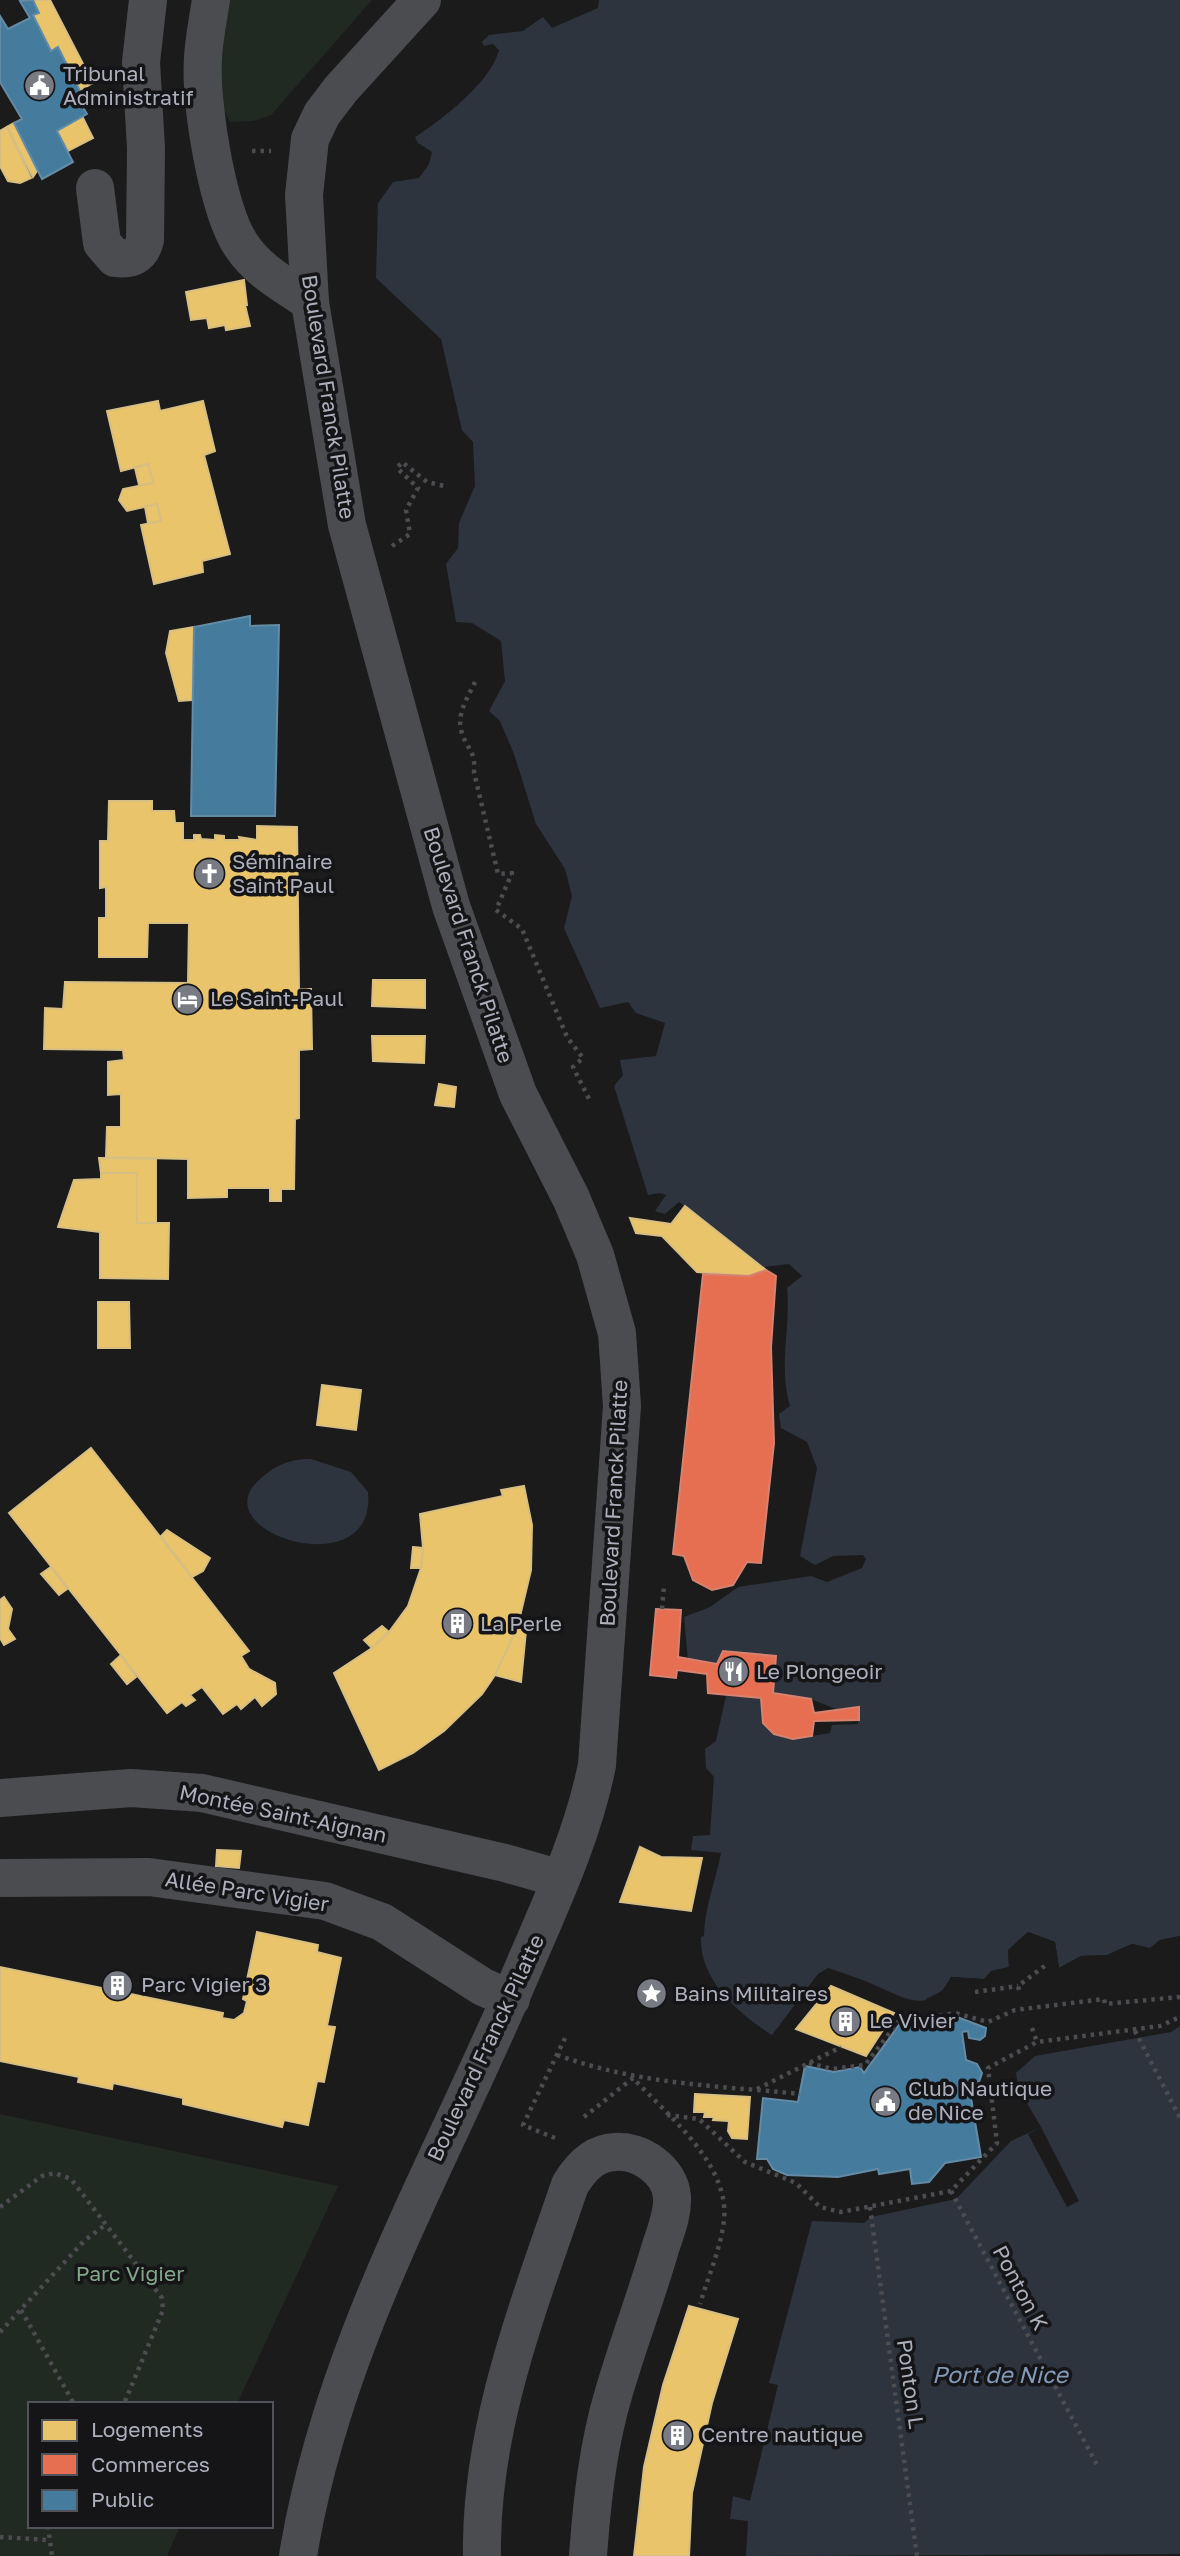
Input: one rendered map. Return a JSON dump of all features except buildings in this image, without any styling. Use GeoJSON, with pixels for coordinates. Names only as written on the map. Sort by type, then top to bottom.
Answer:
{"type":"FeatureCollection","features":[{"type":"Feature","properties":{"kind":"street"},"geometry":{"type":"LineString","coordinates":[[95,188],[102,243],[115,258],[134,257],[142,250],[145,240],[146,148],[141,62],[148,0]]}},
{"type":"Feature","properties":{"kind":"street"},"geometry":{"type":"LineString","coordinates":[[211,0],[203,60],[208,122],[226,218],[242,246],[262,270],[310,302]]}},
{"type":"Feature","properties":{"kind":"street","name":"Boulevard Franck Pilatte"},"geometry":{"type":"LineString","coordinates":[[298,2556],[304,2517],[324,2442],[355,2345],[406,2220],[511,1999],[561,1879],[587,1807],[597,1765],[622,1406],[617,1333],[595,1255],[571,1198],[518,1094],[452,906],[347,525],[310,302],[304,195],[308,149],[322,114],[336,95],[422,0]]}},
{"type":"Feature","properties":{"kind":"street","name":"Montée Saint-Aignan"},"geometry":{"type":"LineString","coordinates":[[0,1798],[131,1787],[202,1793],[505,1863],[561,1879]]}},
{"type":"Feature","properties":{"kind":"street","name":"Allée Parc Vigier"},"geometry":{"type":"LineString","coordinates":[[0,1878],[149,1877],[325,1901],[382,1922],[482,1987],[511,1999]]}},
{"type":"Feature","properties":{"kind":"street"},"geometry":{"type":"LineString","coordinates":[[482,2556],[488,2479],[500,2401],[512,2356],[569,2185],[579,2169],[592,2159],[614,2152],[639,2156],[654,2165],[667,2180],[672,2196],[670,2214],[656,2262],[613,2395],[596,2471],[588,2556]]}},
{"type":"Feature","properties":{"kind":"path"},"geometry":{"type":"LineString","coordinates":[[410,534],[406,510],[418,488],[397,467],[402,462],[427,482],[444,486]]}},
{"type":"Feature","properties":{"kind":"path"},"geometry":{"type":"LineString","coordinates":[[475,681],[461,711],[461,730],[475,756],[474,772],[498,874],[512,873],[496,910]]}},
{"type":"Feature","properties":{"kind":"path"},"geometry":{"type":"LineString","coordinates":[[514,926],[522,929],[568,1037],[583,1058],[573,1067],[591,1103]]}},
{"type":"Feature","properties":{"kind":"path"},"geometry":{"type":"LineString","coordinates":[[662,1609],[664,1586]]}},
{"type":"Feature","properties":{"kind":"path"},"geometry":{"type":"LineString","coordinates":[[975,1992],[1018,1988],[1046,1965]]}},
{"type":"Feature","properties":{"kind":"path"},"geometry":{"type":"LineString","coordinates":[[808,2063],[832,2069],[865,2065],[898,2022],[955,2014],[988,2022],[1015,2010],[1104,1999],[1105,2004],[1180,1997]]}},
{"type":"Feature","properties":{"kind":"path"},"geometry":{"type":"LineString","coordinates":[[667,2115],[699,2119],[744,2162],[796,2183],[820,2207],[841,2212],[870,2207],[951,2191],[997,2143],[988,2068],[1037,2042],[1135,2031],[1160,2026],[1180,2017]]}},
{"type":"Feature","properties":{"kind":"path"},"geometry":{"type":"LineString","coordinates":[[1032,2028],[1037,2042]]}},
{"type":"Feature","properties":{"kind":"path"},"geometry":{"type":"LineString","coordinates":[[1135,2031],[1180,2118]]}},
{"type":"Feature","properties":{"kind":"path"},"geometry":{"type":"LineString","coordinates":[[557,2139],[523,2124],[566,2036]]}},
{"type":"Feature","properties":{"kind":"path"},"geometry":{"type":"LineString","coordinates":[[756,2089],[841,2047]]}},
{"type":"Feature","properties":{"kind":"path"},"geometry":{"type":"LineString","coordinates":[[557,2055],[633,2078],[684,2085],[800,2094]]}},
{"type":"Feature","properties":{"kind":"path"},"geometry":{"type":"LineString","coordinates":[[579,2121],[633,2078]]}},
{"type":"Feature","properties":{"kind":"path"},"geometry":{"type":"LineString","coordinates":[[0,2207],[42,2176],[55,2173],[71,2179],[162,2298],[163,2310],[125,2402]]}},
{"type":"Feature","properties":{"kind":"path","name":"Ponton K"},"geometry":{"type":"LineString","coordinates":[[951,2191],[1097,2465]]}},
{"type":"Feature","properties":{"kind":"path","name":"Ponton L"},"geometry":{"type":"LineString","coordinates":[[870,2207],[917,2556]]}},
{"type":"Feature","properties":{"kind":"path"},"geometry":{"type":"LineString","coordinates":[[0,2332],[84,2241],[105,2225]]}},
{"type":"Feature","properties":{"kind":"path"},"geometry":{"type":"LineString","coordinates":[[20,2310],[73,2402]]}},
{"type":"Feature","properties":{"kind":"path"},"geometry":{"type":"LineString","coordinates":[[48,2528],[52,2556]]}},
{"type":"Feature","properties":{"kind":"path"},"geometry":{"type":"LineString","coordinates":[[0,2537],[48,2540]]}},
{"type":"Feature","properties":{"kind":"green space"},"geometry":{"type":"Polygon","coordinates":[[[221,0],[372,0],[271,115],[253,121],[230,122],[220,103],[221,0]]]}},
{"type":"Feature","properties":{"kind":"green space","name":"Parc Vigier"},"geometry":{"type":"Polygon","coordinates":[[[0,2114],[338,2186],[238,2402],[28,2402],[28,2528],[179,2528],[167,2556],[0,2556],[0,2114]]]}},
{"type":"Feature","properties":{"kind":"water"},"geometry":{"type":"Polygon","coordinates":[[[599,0],[1180,0],[1180,1936],[1160,1940],[1150,1948],[1132,1944],[1107,1955],[1081,1956],[1059,1968],[1055,1942],[1028,1932],[1008,1950],[1009,1967],[992,1971],[984,1979],[951,1977],[943,1990],[924,2000],[904,1998],[828,1968],[818,1974],[772,2035],[747,2017],[723,1994],[707,1968],[702,1953],[701,1937],[704,1936],[708,1905],[721,1853],[691,1850],[693,1836],[710,1835],[714,1777],[706,1768],[705,1749],[716,1741],[726,1696],[761,1698],[763,1723],[778,1734],[794,1737],[830,1733],[832,1725],[858,1724],[859,1707],[836,1709],[811,1699],[773,1693],[776,1656],[723,1651],[717,1664],[688,1660],[684,1617],[710,1607],[738,1587],[811,1576],[827,1582],[862,1568],[866,1559],[863,1555],[833,1556],[815,1565],[800,1556],[817,1468],[807,1442],[781,1428],[779,1414],[790,1406],[785,1376],[787,1288],[802,1276],[789,1264],[763,1267],[679,1202],[665,1214],[655,1211],[666,1195],[648,1195],[614,1086],[623,1075],[620,1060],[656,1056],[665,1023],[636,1013],[628,1002],[600,1008],[564,928],[572,896],[565,869],[536,824],[514,754],[500,721],[489,711],[505,681],[501,641],[472,623],[456,622],[446,564],[458,548],[459,523],[475,486],[473,442],[462,430],[441,339],[376,278],[378,203],[393,182],[419,178],[429,164],[432,152],[418,143],[415,137],[452,110],[486,75],[499,50],[493,44],[484,46],[482,42],[489,35],[523,31],[543,17],[552,28],[598,8],[599,0]]]}},
{"type":"Feature","properties":{"kind":"water"},"geometry":{"type":"Polygon","coordinates":[[[311,1459],[351,1472],[368,1492],[364,1521],[347,1538],[323,1544],[296,1542],[271,1532],[253,1518],[247,1500],[258,1481],[283,1464],[311,1459]]]}},
{"type":"Feature","properties":{"kind":"water","name":"Port de Nice"},"geometry":{"type":"Polygon","coordinates":[[[1180,2026],[1180,2554],[746,2556],[748,2521],[730,2519],[733,2496],[750,2501],[778,2385],[769,2383],[812,2221],[864,2223],[871,2217],[956,2199],[1011,2141],[1041,2127],[1019,2090],[1016,2073],[1035,2056],[1171,2032],[1180,2026]]]}},
{"type":"Feature","properties":{"kind":"pier"},"geometry":{"type":"Polygon","coordinates":[[[1028,1932],[1055,1942],[1059,1968],[1081,1956],[1107,1955],[1132,1944],[1150,1948],[1160,1940],[1180,1936],[1180,1939],[1161,1944],[1151,1951],[1133,1948],[1108,1959],[1082,1960],[1059,1971],[1052,1959],[1051,1944],[1029,1936],[1012,1952],[1011,1970],[993,1974],[984,1982],[953,1980],[946,1993],[929,2001],[926,1999],[944,1990],[951,1977],[984,1979],[991,1971],[1009,1967],[1008,1950],[1028,1932]]]}},
{"type":"Feature","properties":{"kind":"pier"},"geometry":{"type":"Polygon","coordinates":[[[1041,2127],[1079,2201],[1067,2207],[1028,2134],[1041,2127]]]}},
{"type":"Feature","properties":{"kind":"place","name":"Tribunal Administratif"},"geometry":{"type":"Point","coordinates":[40,86]}},
{"type":"Feature","properties":{"kind":"place","name":"Séminaire Saint Paul"},"geometry":{"type":"Point","coordinates":[209,874]}},
{"type":"Feature","properties":{"kind":"place","name":"Le Saint-Paul"},"geometry":{"type":"Point","coordinates":[187,999]}},
{"type":"Feature","properties":{"kind":"place","name":"La Perle"},"geometry":{"type":"Point","coordinates":[457,1624]}},
{"type":"Feature","properties":{"kind":"place","name":"Le Plongeoir"},"geometry":{"type":"Point","coordinates":[733,1672]}},
{"type":"Feature","properties":{"kind":"place","name":"Parc Vigier 3"},"geometry":{"type":"Point","coordinates":[118,1985]}},
{"type":"Feature","properties":{"kind":"place","name":"Bains Militaires"},"geometry":{"type":"Point","coordinates":[651,1994]}},
{"type":"Feature","properties":{"kind":"place","name":"Le Vivier"},"geometry":{"type":"Point","coordinates":[846,2021]}},
{"type":"Feature","properties":{"kind":"place","name":"Club Nautique de Nice"},"geometry":{"type":"Point","coordinates":[885,2101]}},
{"type":"Feature","properties":{"kind":"place","name":"Centre nautique"},"geometry":{"type":"Point","coordinates":[678,2435]}}]}
